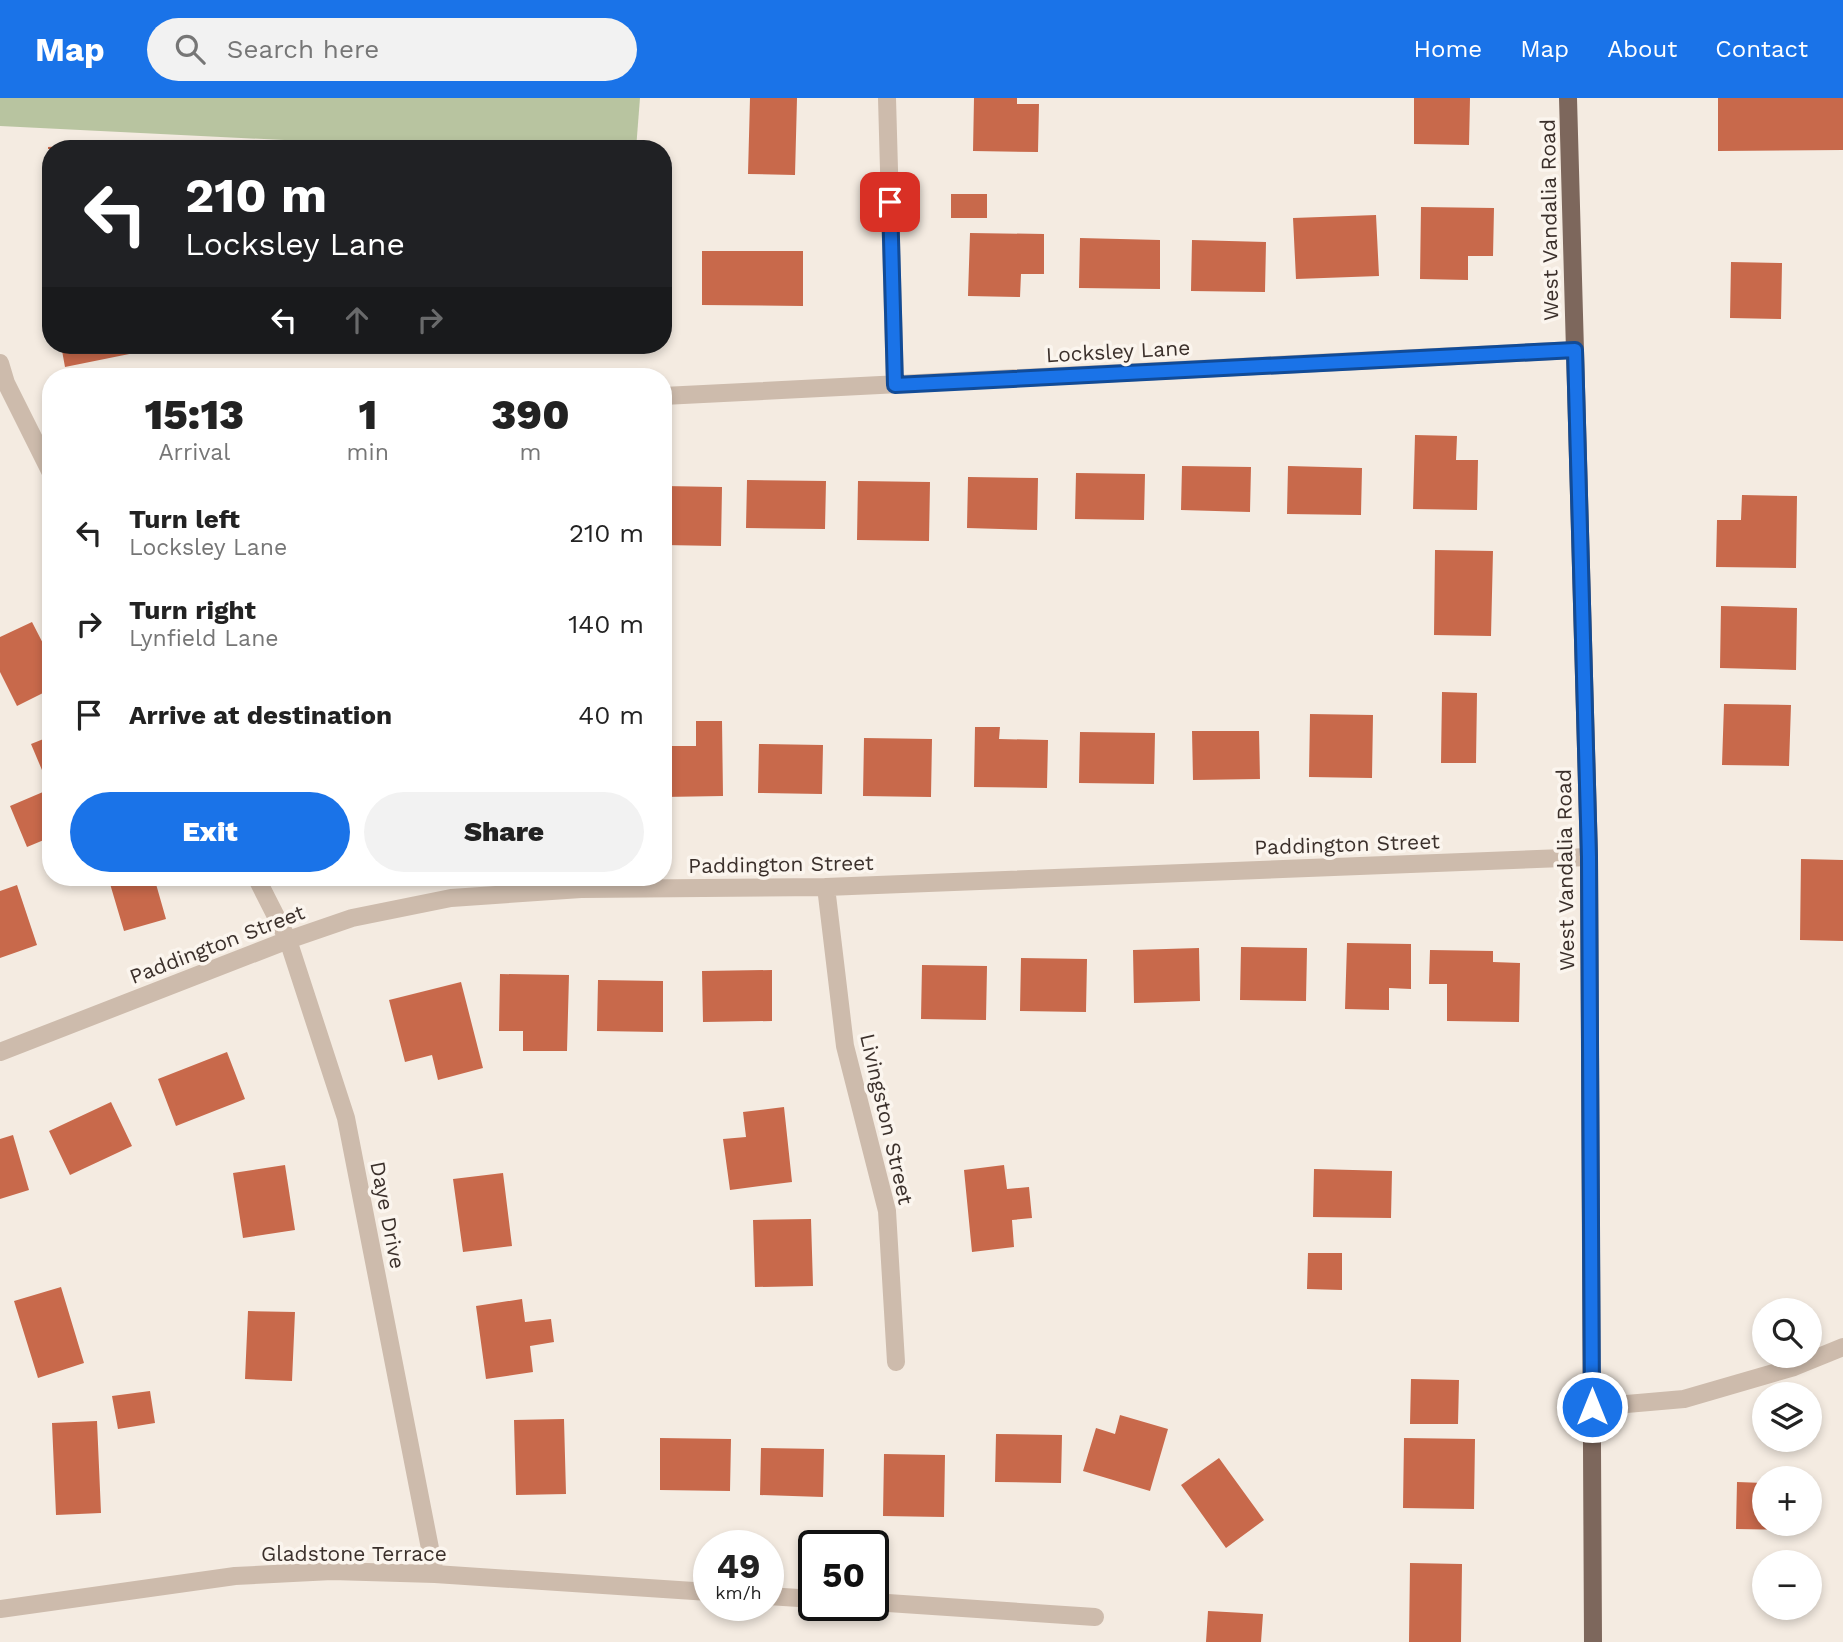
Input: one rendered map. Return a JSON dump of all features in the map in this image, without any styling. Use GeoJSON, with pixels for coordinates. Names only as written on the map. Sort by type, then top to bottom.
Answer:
{"type":"FeatureCollection","features":[{"type":"Feature","properties":{"kind":"main road","name":"West Vandalia Road"},"geometry":{"type":"LineString","coordinates":[[1568,98],[1589,857],[1593,1642]]}},
{"type":"Feature","properties":{"kind":"street"},"geometry":{"type":"LineString","coordinates":[[887,98],[895,385]]}},
{"type":"Feature","properties":{"kind":"street","name":"Locksley Lane"},"geometry":{"type":"LineString","coordinates":[[672,396],[1575,350]]}},
{"type":"Feature","properties":{"kind":"street"},"geometry":{"type":"LineString","coordinates":[[0,363],[6,383],[42,452]]}},
{"type":"Feature","properties":{"kind":"street","name":"Paddington Street"},"geometry":{"type":"LineString","coordinates":[[0,1052],[288,940],[352,918],[451,898],[581,889],[826,887],[1589,857]]}},
{"type":"Feature","properties":{"kind":"street","name":"Daye Drive"},"geometry":{"type":"LineString","coordinates":[[261,886],[288,940],[346,1118],[435,1574]]}},
{"type":"Feature","properties":{"kind":"street","name":"Livingston Street"},"geometry":{"type":"LineString","coordinates":[[826,887],[845,1046],[887,1211],[896,1362]]}},
{"type":"Feature","properties":{"kind":"street"},"geometry":{"type":"LineString","coordinates":[[1592,1407],[1684,1399],[1794,1367],[1843,1347]]}},
{"type":"Feature","properties":{"kind":"street","name":"Gladstone Terrace"},"geometry":{"type":"LineString","coordinates":[[0,1609],[235,1576],[332,1571],[435,1574],[693,1591]]}},
{"type":"Feature","properties":{"kind":"street"},"geometry":{"type":"LineString","coordinates":[[889,1603],[1096,1617]]}},
{"type":"Feature","properties":{"kind":"green space"},"geometry":{"type":"Polygon","coordinates":[[[0,98],[640,98],[637,140],[284,140],[0,126],[0,98]]]}},
{"type":"Feature","properties":{"kind":"building"},"geometry":{"type":"Polygon","coordinates":[[[750,98],[797,98],[795,175],[748,174],[750,98]]]}},
{"type":"Feature","properties":{"kind":"building"},"geometry":{"type":"Polygon","coordinates":[[[974,98],[1017,98],[1017,104],[1039,104],[1038,152],[973,151],[974,98]]]}},
{"type":"Feature","properties":{"kind":"building"},"geometry":{"type":"Polygon","coordinates":[[[1414,98],[1470,98],[1469,145],[1414,144],[1414,98]]]}},
{"type":"Feature","properties":{"kind":"building"},"geometry":{"type":"Polygon","coordinates":[[[1718,98],[1843,98],[1843,150],[1718,151],[1718,98]]]}},
{"type":"Feature","properties":{"kind":"building"},"geometry":{"type":"Polygon","coordinates":[[[951,194],[987,194],[987,218],[951,218],[951,194]]]}},
{"type":"Feature","properties":{"kind":"building"},"geometry":{"type":"Polygon","coordinates":[[[1421,207],[1494,208],[1493,256],[1468,256],[1468,280],[1420,279],[1421,207]]]}},
{"type":"Feature","properties":{"kind":"building"},"geometry":{"type":"Polygon","coordinates":[[[1376,215],[1379,276],[1296,279],[1293,218],[1376,215]]]}},
{"type":"Feature","properties":{"kind":"building"},"geometry":{"type":"Polygon","coordinates":[[[970,233],[1044,234],[1044,274],[1021,274],[1020,297],[968,296],[970,233]]]}},
{"type":"Feature","properties":{"kind":"building"},"geometry":{"type":"Polygon","coordinates":[[[1080,238],[1160,240],[1160,289],[1079,288],[1080,238]]]}},
{"type":"Feature","properties":{"kind":"building"},"geometry":{"type":"Polygon","coordinates":[[[1192,240],[1266,242],[1265,292],[1191,291],[1192,240]]]}},
{"type":"Feature","properties":{"kind":"building"},"geometry":{"type":"Polygon","coordinates":[[[702,251],[803,251],[803,306],[702,305],[702,251]]]}},
{"type":"Feature","properties":{"kind":"building"},"geometry":{"type":"Polygon","coordinates":[[[1731,262],[1782,263],[1781,319],[1730,318],[1731,262]]]}},
{"type":"Feature","properties":{"kind":"building"},"geometry":{"type":"Polygon","coordinates":[[[63,354],[129,354],[65,367],[63,354]]]}},
{"type":"Feature","properties":{"kind":"building"},"geometry":{"type":"Polygon","coordinates":[[[1415,435],[1457,436],[1456,460],[1478,460],[1477,510],[1413,509],[1415,435]]]}},
{"type":"Feature","properties":{"kind":"building"},"geometry":{"type":"Polygon","coordinates":[[[1182,466],[1251,467],[1250,512],[1181,510],[1182,466]]]}},
{"type":"Feature","properties":{"kind":"building"},"geometry":{"type":"Polygon","coordinates":[[[1288,466],[1362,468],[1361,515],[1287,514],[1288,466]]]}},
{"type":"Feature","properties":{"kind":"building"},"geometry":{"type":"Polygon","coordinates":[[[1076,473],[1145,474],[1144,520],[1075,519],[1076,473]]]}},
{"type":"Feature","properties":{"kind":"building"},"geometry":{"type":"Polygon","coordinates":[[[968,477],[1038,478],[1037,530],[967,528],[968,477]]]}},
{"type":"Feature","properties":{"kind":"building"},"geometry":{"type":"Polygon","coordinates":[[[747,480],[826,481],[825,529],[746,528],[747,480]]]}},
{"type":"Feature","properties":{"kind":"building"},"geometry":{"type":"Polygon","coordinates":[[[858,481],[930,482],[929,541],[857,540],[858,481]]]}},
{"type":"Feature","properties":{"kind":"building"},"geometry":{"type":"Polygon","coordinates":[[[672,486],[722,487],[721,546],[672,545],[672,486]]]}},
{"type":"Feature","properties":{"kind":"building"},"geometry":{"type":"Polygon","coordinates":[[[1742,495],[1797,496],[1796,568],[1716,567],[1717,520],[1741,520],[1742,495]]]}},
{"type":"Feature","properties":{"kind":"building"},"geometry":{"type":"Polygon","coordinates":[[[1435,550],[1493,551],[1491,636],[1434,635],[1435,550]]]}},
{"type":"Feature","properties":{"kind":"building"},"geometry":{"type":"Polygon","coordinates":[[[1721,606],[1797,608],[1796,670],[1720,668],[1721,606]]]}},
{"type":"Feature","properties":{"kind":"building"},"geometry":{"type":"Polygon","coordinates":[[[32,622],[42,641],[42,694],[17,706],[0,672],[0,637],[32,622]]]}},
{"type":"Feature","properties":{"kind":"building"},"geometry":{"type":"Polygon","coordinates":[[[1442,692],[1477,693],[1476,763],[1441,763],[1442,692]]]}},
{"type":"Feature","properties":{"kind":"building"},"geometry":{"type":"Polygon","coordinates":[[[1724,704],[1791,705],[1789,766],[1722,765],[1724,704]]]}},
{"type":"Feature","properties":{"kind":"building"},"geometry":{"type":"Polygon","coordinates":[[[1310,714],[1373,715],[1372,778],[1309,777],[1310,714]]]}},
{"type":"Feature","properties":{"kind":"building"},"geometry":{"type":"Polygon","coordinates":[[[696,721],[722,721],[723,796],[672,797],[672,746],[696,746],[696,721]]]}},
{"type":"Feature","properties":{"kind":"building"},"geometry":{"type":"Polygon","coordinates":[[[975,727],[1000,727],[999,739],[1048,740],[1047,788],[974,787],[975,727]]]}},
{"type":"Feature","properties":{"kind":"building"},"geometry":{"type":"Polygon","coordinates":[[[1192,731],[1259,731],[1260,779],[1193,780],[1192,731]]]}},
{"type":"Feature","properties":{"kind":"building"},"geometry":{"type":"Polygon","coordinates":[[[1080,732],[1155,733],[1154,784],[1079,783],[1080,732]]]}},
{"type":"Feature","properties":{"kind":"building"},"geometry":{"type":"Polygon","coordinates":[[[864,738],[932,739],[931,797],[863,796],[864,738]]]}},
{"type":"Feature","properties":{"kind":"building"},"geometry":{"type":"Polygon","coordinates":[[[42,740],[42,770],[31,744],[42,740]]]}},
{"type":"Feature","properties":{"kind":"building"},"geometry":{"type":"Polygon","coordinates":[[[759,744],[823,745],[822,794],[758,793],[759,744]]]}},
{"type":"Feature","properties":{"kind":"building"},"geometry":{"type":"Polygon","coordinates":[[[42,792],[42,841],[27,847],[10,806],[42,792]]]}},
{"type":"Feature","properties":{"kind":"building"},"geometry":{"type":"Polygon","coordinates":[[[1801,859],[1843,860],[1843,941],[1800,940],[1801,859]]]}},
{"type":"Feature","properties":{"kind":"building"},"geometry":{"type":"Polygon","coordinates":[[[17,885],[37,945],[0,958],[0,891],[17,885]]]}},
{"type":"Feature","properties":{"kind":"building"},"geometry":{"type":"Polygon","coordinates":[[[111,886],[157,886],[166,919],[124,931],[111,886]]]}},
{"type":"Feature","properties":{"kind":"building"},"geometry":{"type":"Polygon","coordinates":[[[1347,943],[1411,944],[1411,989],[1389,988],[1389,1010],[1345,1009],[1347,943]]]}},
{"type":"Feature","properties":{"kind":"building"},"geometry":{"type":"Polygon","coordinates":[[[1241,947],[1307,948],[1306,1001],[1240,1000],[1241,947]]]}},
{"type":"Feature","properties":{"kind":"building"},"geometry":{"type":"Polygon","coordinates":[[[1199,948],[1200,1001],[1134,1003],[1133,950],[1199,948]]]}},
{"type":"Feature","properties":{"kind":"building"},"geometry":{"type":"Polygon","coordinates":[[[1430,950],[1493,951],[1493,962],[1520,963],[1519,1022],[1447,1021],[1447,984],[1429,984],[1430,950]]]}},
{"type":"Feature","properties":{"kind":"building"},"geometry":{"type":"Polygon","coordinates":[[[1021,958],[1087,959],[1086,1012],[1020,1011],[1021,958]]]}},
{"type":"Feature","properties":{"kind":"building"},"geometry":{"type":"Polygon","coordinates":[[[922,965],[987,966],[986,1020],[921,1019],[922,965]]]}},
{"type":"Feature","properties":{"kind":"building"},"geometry":{"type":"Polygon","coordinates":[[[772,970],[772,1021],[703,1022],[702,971],[772,970]]]}},
{"type":"Feature","properties":{"kind":"building"},"geometry":{"type":"Polygon","coordinates":[[[500,974],[569,975],[567,1051],[523,1051],[523,1031],[499,1031],[500,974]]]}},
{"type":"Feature","properties":{"kind":"building"},"geometry":{"type":"Polygon","coordinates":[[[598,980],[663,981],[663,1032],[597,1031],[598,980]]]}},
{"type":"Feature","properties":{"kind":"building"},"geometry":{"type":"Polygon","coordinates":[[[461,982],[483,1068],[438,1080],[432,1055],[405,1062],[389,1000],[461,982]]]}},
{"type":"Feature","properties":{"kind":"building"},"geometry":{"type":"Polygon","coordinates":[[[227,1052],[245,1099],[176,1126],[158,1079],[227,1052]]]}},
{"type":"Feature","properties":{"kind":"building"},"geometry":{"type":"Polygon","coordinates":[[[111,1102],[132,1146],[70,1175],[49,1131],[111,1102]]]}},
{"type":"Feature","properties":{"kind":"building"},"geometry":{"type":"Polygon","coordinates":[[[784,1107],[792,1182],[730,1190],[723,1139],[746,1137],[743,1112],[784,1107]]]}},
{"type":"Feature","properties":{"kind":"building"},"geometry":{"type":"Polygon","coordinates":[[[13,1135],[29,1190],[0,1199],[0,1139],[13,1135]]]}},
{"type":"Feature","properties":{"kind":"building"},"geometry":{"type":"Polygon","coordinates":[[[285,1165],[295,1230],[243,1238],[233,1173],[285,1165]]]}},
{"type":"Feature","properties":{"kind":"building"},"geometry":{"type":"Polygon","coordinates":[[[1004,1165],[1007,1189],[1029,1187],[1032,1218],[1012,1220],[1014,1247],[972,1252],[964,1170],[1004,1165]]]}},
{"type":"Feature","properties":{"kind":"building"},"geometry":{"type":"Polygon","coordinates":[[[1314,1169],[1392,1171],[1391,1218],[1313,1217],[1314,1169]]]}},
{"type":"Feature","properties":{"kind":"building"},"geometry":{"type":"Polygon","coordinates":[[[503,1173],[512,1246],[463,1252],[453,1179],[503,1173]]]}},
{"type":"Feature","properties":{"kind":"building"},"geometry":{"type":"Polygon","coordinates":[[[811,1219],[813,1286],[755,1287],[753,1220],[811,1219]]]}},
{"type":"Feature","properties":{"kind":"building"},"geometry":{"type":"Polygon","coordinates":[[[1308,1253],[1342,1253],[1342,1290],[1307,1289],[1308,1253]]]}},
{"type":"Feature","properties":{"kind":"building"},"geometry":{"type":"Polygon","coordinates":[[[61,1287],[84,1363],[38,1378],[14,1301],[61,1287]]]}},
{"type":"Feature","properties":{"kind":"building"},"geometry":{"type":"Polygon","coordinates":[[[522,1299],[525,1322],[551,1319],[554,1342],[530,1346],[533,1372],[486,1379],[476,1306],[522,1299]]]}},
{"type":"Feature","properties":{"kind":"building"},"geometry":{"type":"Polygon","coordinates":[[[248,1311],[295,1312],[292,1381],[245,1379],[248,1311]]]}},
{"type":"Feature","properties":{"kind":"building"},"geometry":{"type":"Polygon","coordinates":[[[1411,1379],[1459,1380],[1458,1424],[1410,1424],[1411,1379]]]}},
{"type":"Feature","properties":{"kind":"building"},"geometry":{"type":"Polygon","coordinates":[[[150,1391],[155,1423],[118,1429],[112,1396],[150,1391]]]}},
{"type":"Feature","properties":{"kind":"building"},"geometry":{"type":"Polygon","coordinates":[[[1120,1415],[1168,1429],[1150,1491],[1083,1471],[1096,1428],[1115,1434],[1120,1415]]]}},
{"type":"Feature","properties":{"kind":"building"},"geometry":{"type":"Polygon","coordinates":[[[564,1419],[566,1494],[516,1495],[514,1420],[564,1419]]]}},
{"type":"Feature","properties":{"kind":"building"},"geometry":{"type":"Polygon","coordinates":[[[97,1421],[101,1513],[56,1515],[52,1423],[97,1421]]]}},
{"type":"Feature","properties":{"kind":"building"},"geometry":{"type":"Polygon","coordinates":[[[996,1434],[1062,1435],[1061,1483],[995,1482],[996,1434]]]}},
{"type":"Feature","properties":{"kind":"building"},"geometry":{"type":"Polygon","coordinates":[[[660,1438],[731,1439],[730,1491],[660,1490],[660,1438]]]}},
{"type":"Feature","properties":{"kind":"building"},"geometry":{"type":"Polygon","coordinates":[[[1404,1438],[1475,1439],[1474,1509],[1403,1508],[1404,1438]]]}},
{"type":"Feature","properties":{"kind":"building"},"geometry":{"type":"Polygon","coordinates":[[[761,1448],[824,1449],[823,1497],[760,1495],[761,1448]]]}},
{"type":"Feature","properties":{"kind":"building"},"geometry":{"type":"Polygon","coordinates":[[[884,1454],[945,1455],[944,1517],[883,1516],[884,1454]]]}},
{"type":"Feature","properties":{"kind":"building"},"geometry":{"type":"Polygon","coordinates":[[[1219,1458],[1264,1520],[1226,1548],[1181,1485],[1219,1458]]]}},
{"type":"Feature","properties":{"kind":"building"},"geometry":{"type":"Polygon","coordinates":[[[1737,1482],[1752,1483],[1752,1529],[1736,1529],[1737,1482]]]}},
{"type":"Feature","properties":{"kind":"building"},"geometry":{"type":"Polygon","coordinates":[[[1410,1563],[1462,1564],[1461,1642],[1409,1642],[1410,1563]]]}},
{"type":"Feature","properties":{"kind":"building"},"geometry":{"type":"Polygon","coordinates":[[[1208,1611],[1263,1614],[1261,1642],[1206,1642],[1208,1611]]]}},
{"type":"Feature","properties":{"kind":"route"},"geometry":{"type":"LineString","coordinates":[[890,202],[895,385],[1575,350],[1589,857],[1592,1407]]}}]}
